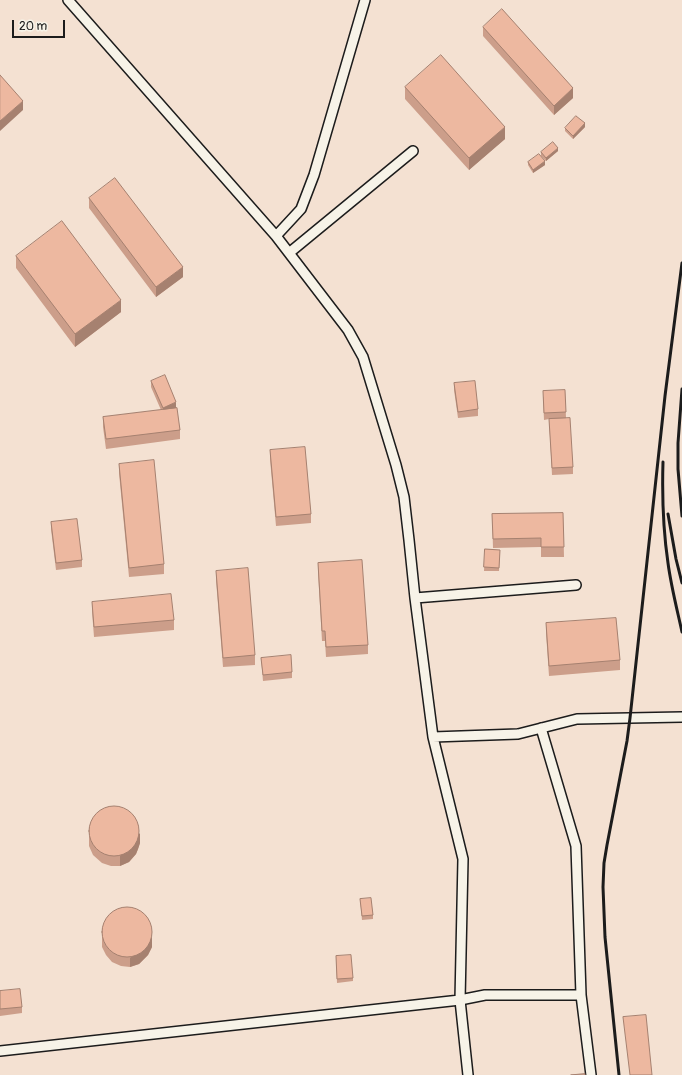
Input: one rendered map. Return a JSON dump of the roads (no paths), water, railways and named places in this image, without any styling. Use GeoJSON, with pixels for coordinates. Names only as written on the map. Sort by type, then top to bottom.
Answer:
{"type":"FeatureCollection","features":[{"type":"Feature","properties":{"kind":"lane"},"geometry":{"type":"LineString","coordinates":[[68,0],[276,236],[348,330],[363,357],[396,465],[404,497],[433,737],[463,859],[460,1000],[468,1075]]}},
{"type":"Feature","properties":{"kind":"lane"},"geometry":{"type":"LineString","coordinates":[[276,236],[301,209],[314,175],[365,0]]}},
{"type":"Feature","properties":{"kind":"lane"},"geometry":{"type":"LineString","coordinates":[[289,253],[412,151]]}},
{"type":"Feature","properties":{"kind":"lane"},"geometry":{"type":"LineString","coordinates":[[415,598],[576,585]]}},
{"type":"Feature","properties":{"kind":"lane"},"geometry":{"type":"LineString","coordinates":[[433,737],[518,734],[577,719],[682,717]]}},
{"type":"Feature","properties":{"kind":"lane"},"geometry":{"type":"LineString","coordinates":[[541,728],[576,846],[581,994],[591,1075]]}},
{"type":"Feature","properties":{"kind":"lane"},"geometry":{"type":"LineString","coordinates":[[0,1051],[460,1000],[485,995],[581,994]]}},
{"type":"Feature","properties":{"kind":"railway"},"geometry":{"type":"LineString","coordinates":[[619,1075],[605,937],[603,887],[604,863],[630,718],[665,396],[682,263]]}},
{"type":"Feature","properties":{"kind":"railway"},"geometry":{"type":"LineString","coordinates":[[682,389],[678,443],[678,469],[682,516]]}},
{"type":"Feature","properties":{"kind":"railway"},"geometry":{"type":"LineString","coordinates":[[663,462],[663,512],[666,550],[682,632]]}},
{"type":"Feature","properties":{"kind":"railway"},"geometry":{"type":"LineString","coordinates":[[668,514],[682,583]]}}]}
